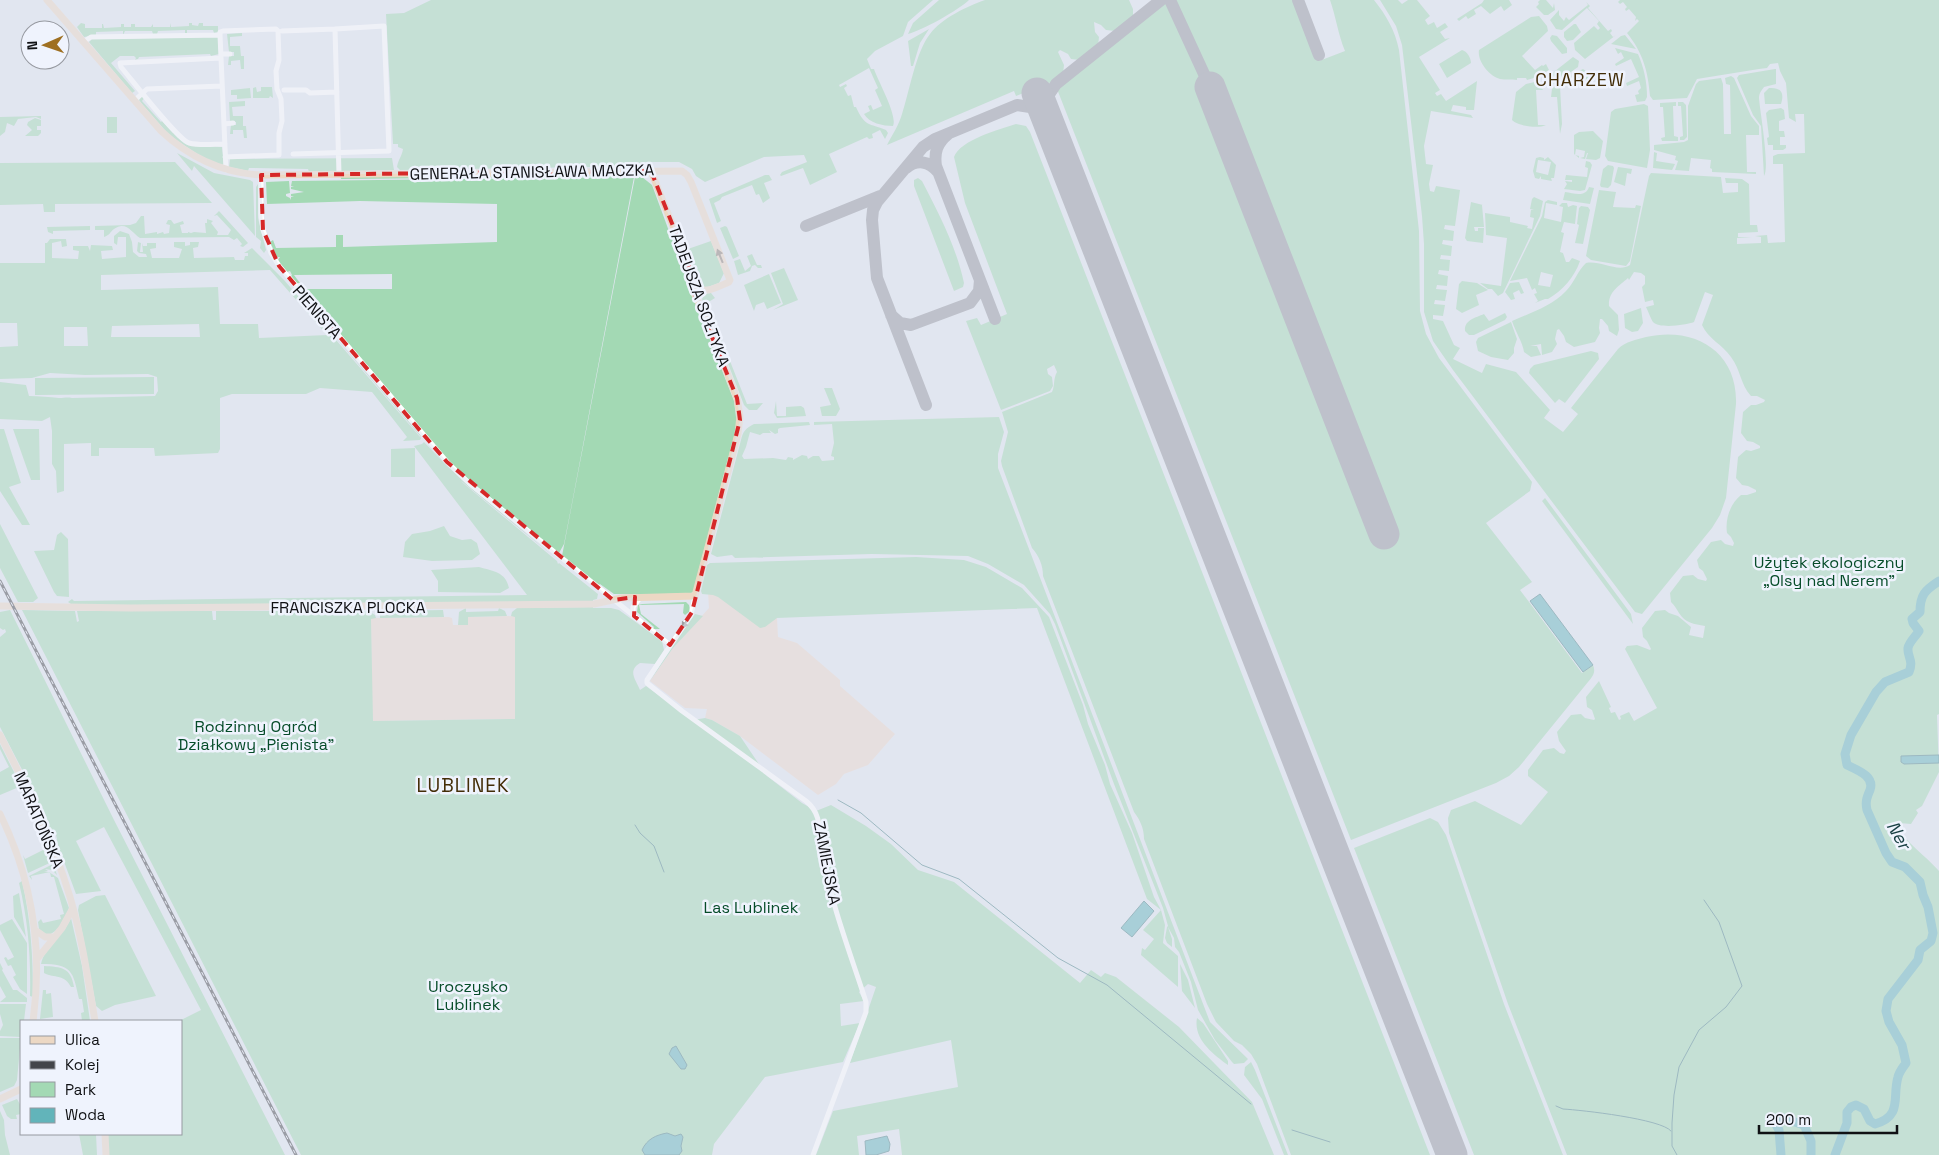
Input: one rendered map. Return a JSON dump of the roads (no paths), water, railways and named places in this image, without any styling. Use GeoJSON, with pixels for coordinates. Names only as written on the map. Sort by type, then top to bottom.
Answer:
{"type":"FeatureCollection","features":[{"type":"Feature","properties":{"kind":"street"},"geometry":{"type":"LineString","coordinates":[[47,0],[134,101],[161,131],[179,147],[200,160],[226,170],[261,175]]}},
{"type":"Feature","properties":{"kind":"street"},"geometry":{"type":"LineString","coordinates":[[282,31],[384,26],[389,151],[293,154]]}},
{"type":"Feature","properties":{"kind":"street"},"geometry":{"type":"LineString","coordinates":[[335,29],[339,174]]}},
{"type":"Feature","properties":{"kind":"street"},"geometry":{"type":"LineString","coordinates":[[226,157],[280,155],[278,133],[282,121],[276,70],[279,60],[278,31],[220,32],[226,170]]}},
{"type":"Feature","properties":{"kind":"street"},"geometry":{"type":"LineString","coordinates":[[83,42],[91,37],[220,35]]}},
{"type":"Feature","properties":{"kind":"street"},"geometry":{"type":"LineString","coordinates":[[225,144],[197,144],[184,140],[121,67],[122,60],[230,54]]}},
{"type":"Feature","properties":{"kind":"street"},"geometry":{"type":"LineString","coordinates":[[134,101],[147,89],[206,90],[222,86]]}},
{"type":"Feature","properties":{"kind":"street"},"geometry":{"type":"LineString","coordinates":[[284,90],[306,90],[310,93],[337,92]]}},
{"type":"Feature","properties":{"kind":"street"},"geometry":{"type":"LineString","coordinates":[[224,124],[233,123]]}},
{"type":"Feature","properties":{"kind":"street","name":"TADEUSZA SOŁTYKA"},"geometry":{"type":"LineString","coordinates":[[651,171],[689,266],[694,293],[737,398],[740,416],[736,442],[695,596]]}},
{"type":"Feature","properties":{"kind":"street","name":"GENERAŁA STANISŁAWA MACZKA"},"geometry":{"type":"LineString","coordinates":[[261,175],[679,171],[689,177],[730,282],[704,291]]}},
{"type":"Feature","properties":{"kind":"street","name":"PIENISTA"},"geometry":{"type":"LineString","coordinates":[[261,175],[263,230],[271,253],[283,272],[452,468],[670,645]]}},
{"type":"Feature","properties":{"kind":"street"},"geometry":{"type":"LineString","coordinates":[[692,282],[698,289],[704,291],[700,298],[700,305]]}},
{"type":"Feature","properties":{"kind":"street","name":"FRANCISZKA PLOCKA"},"geometry":{"type":"LineString","coordinates":[[0,606],[149,608],[594,604],[613,600],[695,596]]}},
{"type":"Feature","properties":{"kind":"street","name":"ZAMIEJSKA"},"geometry":{"type":"LineString","coordinates":[[695,596],[691,615],[647,680],[647,683],[682,711],[806,801],[818,815],[822,853],[830,889],[866,1007],[813,1155]]}},
{"type":"Feature","properties":{"kind":"street"},"geometry":{"type":"LineString","coordinates":[[634,616],[633,607],[640,598]]}},
{"type":"Feature","properties":{"kind":"street","name":"MARATOŃSKA"},"geometry":{"type":"LineString","coordinates":[[0,735],[46,828],[73,908],[95,1020]]}},
{"type":"Feature","properties":{"kind":"street","name":"MARATOŃSKA"},"geometry":{"type":"LineString","coordinates":[[0,814],[16,848],[36,930],[37,991],[33,1020]]}},
{"type":"Feature","properties":{"kind":"street"},"geometry":{"type":"LineString","coordinates":[[37,959],[65,924],[73,908]]}},
{"type":"Feature","properties":{"kind":"street"},"geometry":{"type":"LineString","coordinates":[[36,930],[45,937],[54,937]]}},
{"type":"Feature","properties":{"kind":"street"},"geometry":{"type":"LineString","coordinates":[[0,1099],[20,1090]]}},
{"type":"Feature","properties":{"kind":"street"},"geometry":{"type":"LineString","coordinates":[[105,1135],[106,1155]]}},
{"type":"Feature","properties":{"kind":"water"},"geometry":{"type":"Polygon","coordinates":[[[1540,594],[1593,665],[1583,672],[1530,601],[1540,594]]]}},
{"type":"Feature","properties":{"kind":"water"},"geometry":{"type":"Polygon","coordinates":[[[1939,755],[1939,763],[1904,764],[1901,762],[1901,756],[1939,755]]]}},
{"type":"Feature","properties":{"kind":"water"},"geometry":{"type":"Polygon","coordinates":[[[1144,901],[1154,911],[1132,937],[1121,928],[1144,901]]]}},
{"type":"Feature","properties":{"kind":"water"},"geometry":{"type":"Polygon","coordinates":[[[676,1046],[687,1065],[685,1069],[681,1069],[669,1054],[672,1048],[676,1046]]]}},
{"type":"Feature","properties":{"kind":"water"},"geometry":{"type":"Polygon","coordinates":[[[667,1133],[675,1136],[681,1134],[683,1137],[682,1151],[679,1155],[645,1155],[642,1150],[649,1140],[667,1133]]]}},
{"type":"Feature","properties":{"kind":"water"},"geometry":{"type":"Polygon","coordinates":[[[887,1136],[890,1144],[889,1151],[876,1155],[866,1155],[865,1141],[887,1136]]]}},
{"type":"Feature","properties":{"kind":"waterway","name":"Ner"},"geometry":{"type":"LineString","coordinates":[[1835,1155],[1847,1123],[1847,1112],[1851,1107],[1856,1105],[1864,1109],[1870,1121],[1875,1124],[1884,1121],[1893,1111],[1896,1084],[1901,1070],[1906,1063],[1902,1045],[1889,1022],[1886,1011],[1888,999],[1918,960],[1920,950],[1931,941],[1933,933],[1928,907],[1920,882],[1905,867],[1892,862],[1886,853],[1867,810],[1866,802],[1871,785],[1870,781],[1860,771],[1847,765],[1845,754],[1851,735],[1876,692],[1885,682],[1909,672],[1911,662],[1908,648],[1919,631],[1912,619],[1920,612],[1924,594],[1939,581]]}},
{"type":"Feature","properties":{"kind":"waterway"},"geometry":{"type":"LineString","coordinates":[[838,800],[861,813],[922,865],[959,879],[1058,958],[1107,985],[1251,1104]]}},
{"type":"Feature","properties":{"kind":"waterway"},"geometry":{"type":"LineString","coordinates":[[635,825],[640,833],[654,846],[664,872]]}},
{"type":"Feature","properties":{"kind":"waterway"},"geometry":{"type":"LineString","coordinates":[[1677,1155],[1672,1146],[1672,1123],[1679,1067],[1699,1030],[1726,1007],[1742,986],[1719,922],[1704,900]]}},
{"type":"Feature","properties":{"kind":"waterway"},"geometry":{"type":"LineString","coordinates":[[1556,1106],[1563,1109],[1638,1119],[1665,1127],[1671,1131]]}},
{"type":"Feature","properties":{"kind":"waterway","name":"Ner"},"geometry":{"type":"LineString","coordinates":[[1781,1155],[1779,1130],[1775,1123],[1775,1119],[1780,1117],[1804,1125],[1811,1141],[1811,1155]]}},
{"type":"Feature","properties":{"kind":"waterway"},"geometry":{"type":"LineString","coordinates":[[1292,1130],[1330,1142]]}},
{"type":"Feature","properties":{"kind":"railway"},"geometry":{"type":"LineString","coordinates":[[0,581],[296,1155]]}},
{"type":"Feature","properties":{"kind":"district","name":"CHARZEW"},"geometry":{"type":"Point","coordinates":[1580,79]}},
{"type":"Feature","properties":{"kind":"district","name":"LUBLINEK"},"geometry":{"type":"Point","coordinates":[463,785]}},
{"type":"Feature","properties":{"kind":"park label","name":"Użytek ekologiczny „Olsy nad Nerem”"},"geometry":{"type":"Point","coordinates":[1829,571]}},
{"type":"Feature","properties":{"kind":"park label","name":"Rodzinny Ogród Działkowy „Pienista”"},"geometry":{"type":"Point","coordinates":[256,735]}},
{"type":"Feature","properties":{"kind":"park label","name":"Las Lublinek"},"geometry":{"type":"Point","coordinates":[751,907]}},
{"type":"Feature","properties":{"kind":"park label","name":"Uroczysko Lublinek"},"geometry":{"type":"Point","coordinates":[468,995]}}]}
